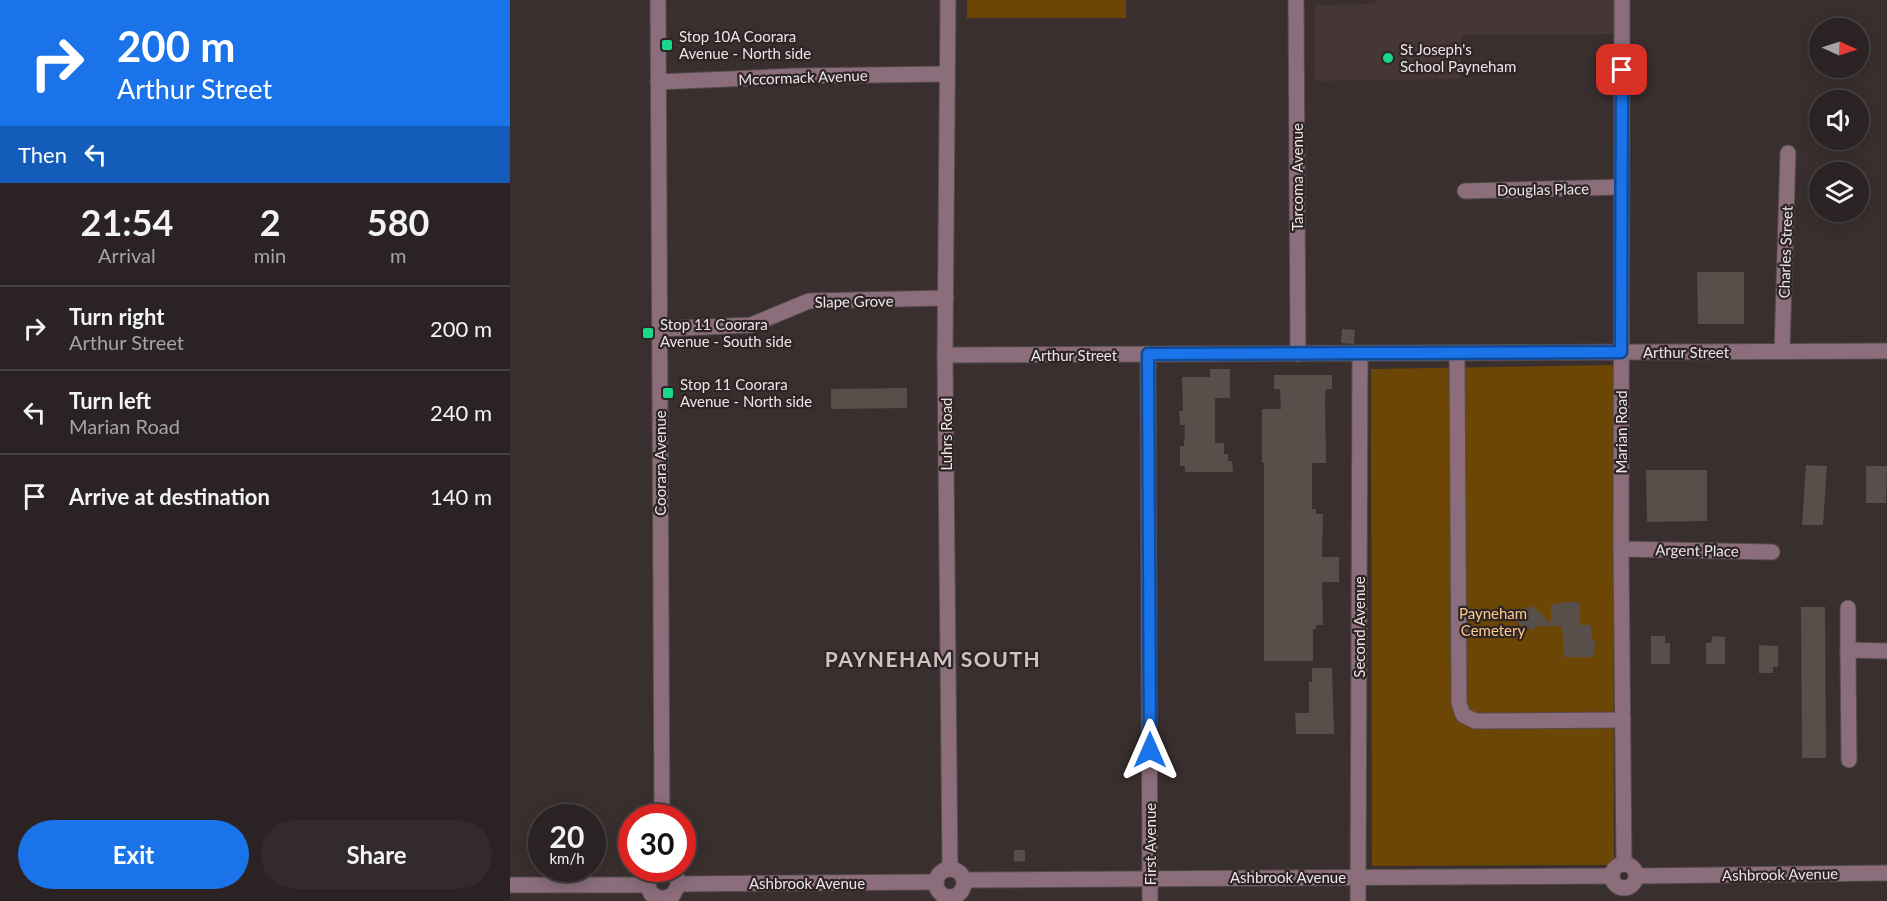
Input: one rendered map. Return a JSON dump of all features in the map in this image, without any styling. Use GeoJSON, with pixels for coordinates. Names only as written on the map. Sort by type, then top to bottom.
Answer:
{"type":"FeatureCollection","features":[{"type":"Feature","properties":{"kind":"street","name":"Coorara Avenue"},"geometry":{"type":"LineString","coordinates":[[658,0],[662,804]]}},
{"type":"Feature","properties":{"kind":"street","name":"Luhrs Road"},"geometry":{"type":"LineString","coordinates":[[948,0],[945,355],[950,869]]}},
{"type":"Feature","properties":{"kind":"street","name":"Tarcoma Avenue"},"geometry":{"type":"LineString","coordinates":[[1296,0],[1299,354]]}},
{"type":"Feature","properties":{"kind":"street","name":"Marian Road"},"geometry":{"type":"LineString","coordinates":[[1622,0],[1621,549],[1624,863]]}},
{"type":"Feature","properties":{"kind":"street","name":"Mccormack Avenue"},"geometry":{"type":"LineString","coordinates":[[658,82],[796,76],[947,74]]}},
{"type":"Feature","properties":{"kind":"street","name":"Charles Street"},"geometry":{"type":"LineString","coordinates":[[1782,351],[1788,153]]}},
{"type":"Feature","properties":{"kind":"street","name":"Douglas Place"},"geometry":{"type":"LineString","coordinates":[[1465,191],[1621,188]]}},
{"type":"Feature","properties":{"kind":"street","name":"Slape Grove"},"geometry":{"type":"LineString","coordinates":[[660,329],[751,325],[808,301],[945,298]]}},
{"type":"Feature","properties":{"kind":"street","name":"Arthur Street"},"geometry":{"type":"LineString","coordinates":[[945,355],[1887,351]]}},
{"type":"Feature","properties":{"kind":"street"},"geometry":{"type":"LineString","coordinates":[[1457,353],[1460,703],[1463,715],[1474,721],[1623,720]]}},
{"type":"Feature","properties":{"kind":"street","name":"First Avenue"},"geometry":{"type":"LineString","coordinates":[[1148,354],[1150,901]]}},
{"type":"Feature","properties":{"kind":"street","name":"Second Avenue"},"geometry":{"type":"LineString","coordinates":[[1358,901],[1360,354]]}},
{"type":"Feature","properties":{"kind":"street","name":"Argent Place"},"geometry":{"type":"LineString","coordinates":[[1621,549],[1772,552]]}},
{"type":"Feature","properties":{"kind":"street"},"geometry":{"type":"LineString","coordinates":[[1848,608],[1849,760]]}},
{"type":"Feature","properties":{"kind":"street"},"geometry":{"type":"LineString","coordinates":[[1848,650],[1887,651]]}},
{"type":"Feature","properties":{"kind":"street"},"geometry":{"type":"LineString","coordinates":[[1624,863],[1632,866],[1637,876],[1634,884],[1624,894],[1615,884],[1612,876],[1617,866],[1624,863]]}},
{"type":"Feature","properties":{"kind":"street"},"geometry":{"type":"LineString","coordinates":[[950,869],[959,872],[964,880],[963,890],[951,899],[941,894],[936,882],[940,873],[950,869]]}},
{"type":"Feature","properties":{"kind":"street","name":"Ashbrook Avenue"},"geometry":{"type":"LineString","coordinates":[[1637,876],[1887,873]]}},
{"type":"Feature","properties":{"kind":"street","name":"Ashbrook Avenue"},"geometry":{"type":"LineString","coordinates":[[964,880],[1150,877],[1612,876]]}},
{"type":"Feature","properties":{"kind":"street"},"geometry":{"type":"LineString","coordinates":[[649,882],[651,894],[662,900],[674,895],[679,884]]}},
{"type":"Feature","properties":{"kind":"street","name":"Ashbrook Avenue"},"geometry":{"type":"LineString","coordinates":[[679,884],[936,882]]}},
{"type":"Feature","properties":{"kind":"street"},"geometry":{"type":"LineString","coordinates":[[510,885],[648,885]]}},
{"type":"Feature","properties":{"kind":"shaded area","name":"St Joseph's School Payneham"},"geometry":{"type":"Polygon","coordinates":[[[1377,0],[1614,0],[1614,34],[1461,35],[1461,79],[1315,81],[1314,5],[1373,4],[1377,0]]]}},
{"type":"Feature","properties":{"kind":"green space"},"geometry":{"type":"Polygon","coordinates":[[[967,0],[1126,0],[1126,18],[967,18],[967,0]]]}},
{"type":"Feature","properties":{"kind":"green space","name":"Payneham Cemetery"},"geometry":{"type":"Polygon","coordinates":[[[1613,365],[1614,865],[1372,866],[1371,369],[1613,365]]]}},
{"type":"Feature","properties":{"kind":"building"},"geometry":{"type":"Polygon","coordinates":[[[1697,272],[1744,272],[1744,324],[1698,324],[1697,272]]]}},
{"type":"Feature","properties":{"kind":"building"},"geometry":{"type":"Polygon","coordinates":[[[1342,329],[1355,330],[1354,344],[1341,343],[1342,329]]]}},
{"type":"Feature","properties":{"kind":"building"},"geometry":{"type":"Polygon","coordinates":[[[1210,369],[1230,369],[1230,398],[1215,398],[1215,443],[1224,443],[1224,454],[1228,454],[1228,461],[1232,461],[1233,472],[1185,472],[1185,466],[1180,466],[1180,446],[1184,446],[1185,425],[1180,425],[1179,411],[1183,411],[1182,377],[1210,377],[1210,369]]]}},
{"type":"Feature","properties":{"kind":"building"},"geometry":{"type":"Polygon","coordinates":[[[1274,375],[1332,375],[1332,389],[1326,389],[1325,396],[1326,463],[1312,463],[1312,509],[1316,509],[1316,514],[1323,514],[1322,557],[1339,557],[1339,582],[1322,582],[1323,625],[1316,625],[1316,629],[1313,629],[1313,661],[1264,661],[1262,409],[1281,409],[1280,389],[1274,389],[1274,375]]]}},
{"type":"Feature","properties":{"kind":"building"},"geometry":{"type":"Polygon","coordinates":[[[907,388],[907,408],[831,409],[831,389],[907,388]]]}},
{"type":"Feature","properties":{"kind":"building"},"geometry":{"type":"Polygon","coordinates":[[[1806,465],[1827,466],[1823,525],[1802,525],[1806,465]]]}},
{"type":"Feature","properties":{"kind":"building"},"geometry":{"type":"Polygon","coordinates":[[[1866,466],[1887,466],[1886,503],[1866,503],[1866,466]]]}},
{"type":"Feature","properties":{"kind":"building"},"geometry":{"type":"Polygon","coordinates":[[[1646,470],[1707,470],[1707,521],[1647,522],[1646,470]]]}},
{"type":"Feature","properties":{"kind":"building"},"geometry":{"type":"Polygon","coordinates":[[[1562,602],[1580,602],[1580,625],[1591,625],[1592,640],[1595,640],[1594,657],[1564,657],[1562,626],[1537,626],[1533,631],[1528,627],[1525,629],[1514,619],[1525,607],[1528,610],[1532,605],[1551,623],[1551,604],[1562,604],[1562,602]]]}},
{"type":"Feature","properties":{"kind":"building"},"geometry":{"type":"Polygon","coordinates":[[[1801,607],[1825,607],[1826,758],[1802,758],[1801,607]]]}},
{"type":"Feature","properties":{"kind":"building"},"geometry":{"type":"Polygon","coordinates":[[[1651,636],[1665,636],[1665,643],[1670,643],[1670,664],[1651,664],[1651,636]]]}},
{"type":"Feature","properties":{"kind":"building"},"geometry":{"type":"Polygon","coordinates":[[[1712,636],[1725,637],[1725,664],[1706,664],[1706,643],[1711,643],[1712,636]]]}},
{"type":"Feature","properties":{"kind":"building"},"geometry":{"type":"Polygon","coordinates":[[[1759,645],[1778,646],[1778,667],[1773,667],[1773,673],[1759,673],[1759,645]]]}},
{"type":"Feature","properties":{"kind":"building"},"geometry":{"type":"Polygon","coordinates":[[[1312,668],[1332,668],[1334,734],[1296,734],[1295,713],[1309,713],[1309,682],[1312,682],[1312,668]]]}},
{"type":"Feature","properties":{"kind":"building"},"geometry":{"type":"Polygon","coordinates":[[[1014,850],[1025,850],[1025,862],[1014,861],[1014,850]]]}},
{"type":"Feature","properties":{"kind":"place","name":"Stop 10A Coorara Avenue - North side"},"geometry":{"type":"Point","coordinates":[667,45]}},
{"type":"Feature","properties":{"kind":"place","name":"St Joseph's School Payneham"},"geometry":{"type":"Point","coordinates":[1388,58]}},
{"type":"Feature","properties":{"kind":"place","name":"Stop 11 Coorara Avenue - South side"},"geometry":{"type":"Point","coordinates":[648,333]}},
{"type":"Feature","properties":{"kind":"place","name":"Stop 11 Coorara Avenue - North side"},"geometry":{"type":"Point","coordinates":[668,393]}},
{"type":"Feature","properties":{"kind":"district","name":"PAYNEHAM SOUTH"},"geometry":{"type":"Point","coordinates":[933,658]}},
{"type":"Feature","properties":{"kind":"route"},"geometry":{"type":"LineString","coordinates":[[1150,750],[1148,354],[1621,352],[1622,70]]}}]}
